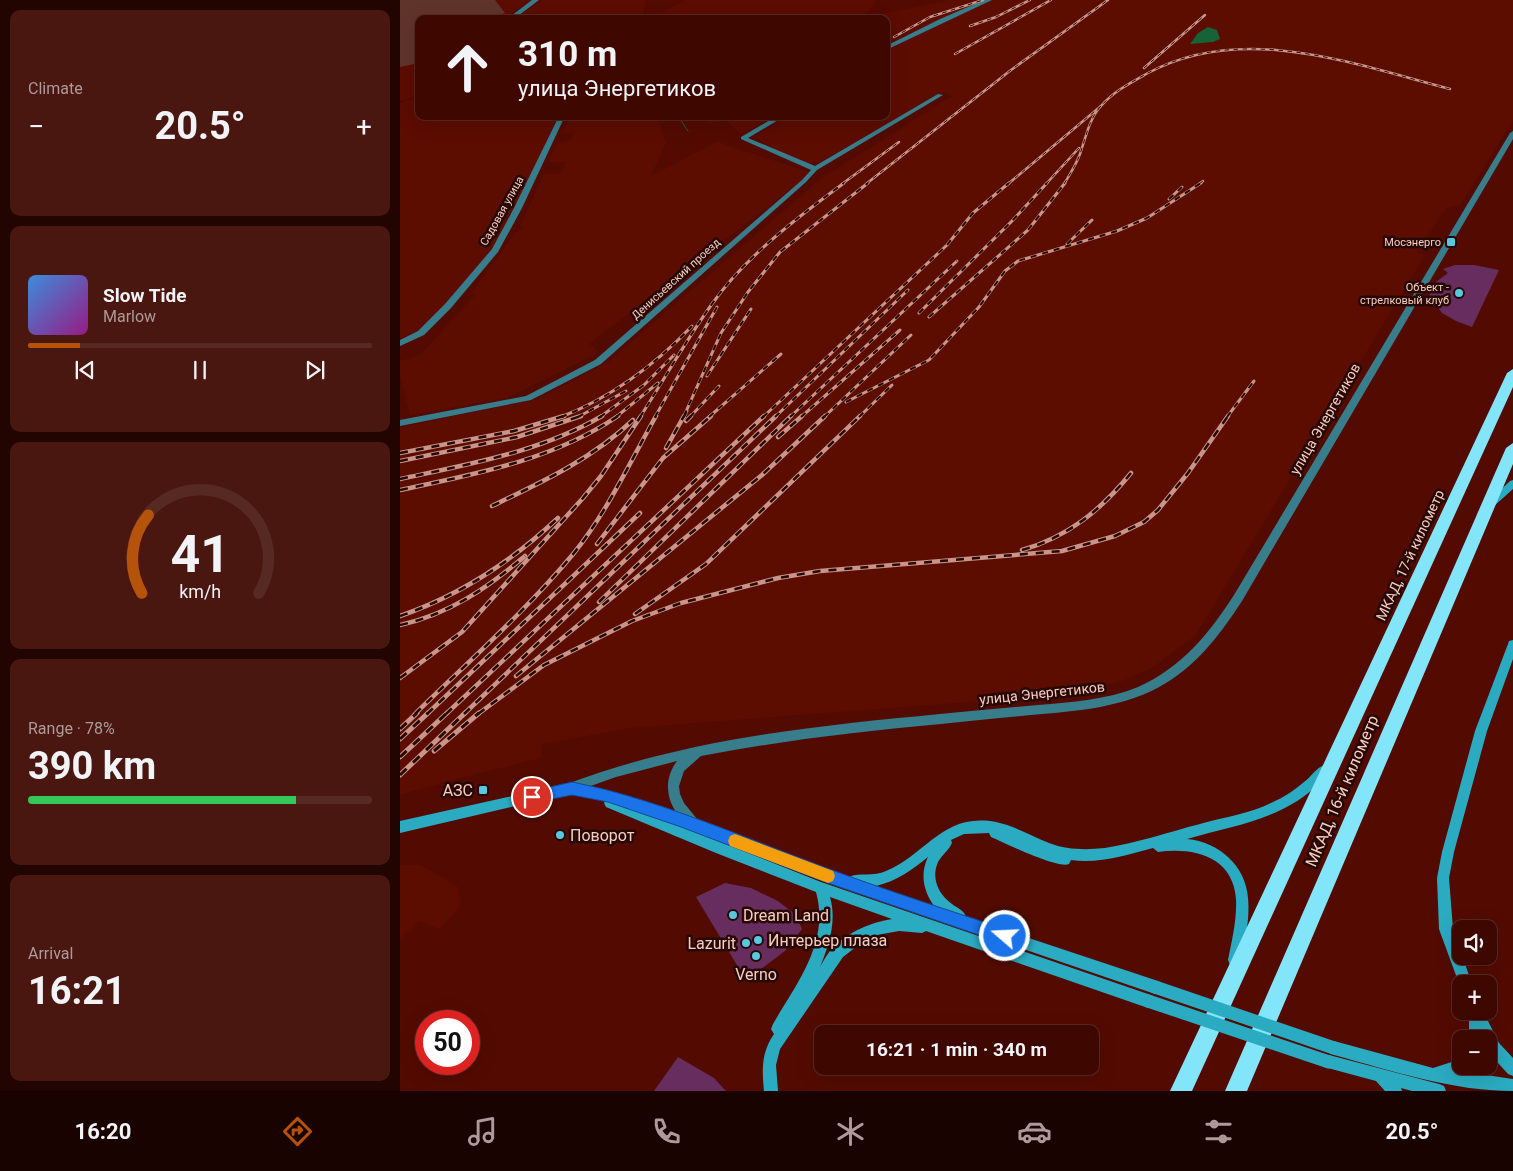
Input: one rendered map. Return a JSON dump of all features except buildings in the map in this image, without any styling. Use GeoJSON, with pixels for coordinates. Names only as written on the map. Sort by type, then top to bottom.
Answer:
{"type":"FeatureCollection","features":[{"type":"Feature","properties":{"kind":"highway","name":"МКАД, 17-й километр"},"geometry":{"type":"LineString","coordinates":[[1339,752],[1513,373]]}},
{"type":"Feature","properties":{"kind":"highway"},"geometry":{"type":"LineString","coordinates":[[1487,507],[1513,448]]}},
{"type":"Feature","properties":{"kind":"highway","name":"МКАД, 16-й километр"},"geometry":{"type":"LineString","coordinates":[[1236,1091],[1487,507]]}},
{"type":"Feature","properties":{"kind":"highway","name":"МКАД, 16-й километр"},"geometry":{"type":"LineString","coordinates":[[1181,1091],[1339,752]]}},
{"type":"Feature","properties":{"kind":"main road"},"geometry":{"type":"LineString","coordinates":[[1487,507],[1513,483]]}},
{"type":"Feature","properties":{"kind":"main road"},"geometry":{"type":"LineString","coordinates":[[1462,975],[1446,929],[1443,878],[1448,852],[1482,731],[1513,644]]}},
{"type":"Feature","properties":{"kind":"main road"},"geometry":{"type":"LineString","coordinates":[[824,882],[865,882],[880,879],[913,862],[947,836],[962,828],[980,826],[1016,833],[1058,851],[1075,856],[1096,855],[1132,848],[1258,814],[1278,806],[1319,777],[1339,752]]}},
{"type":"Feature","properties":{"kind":"main road"},"geometry":{"type":"LineString","coordinates":[[572,788],[608,796],[700,828],[824,882],[971,925],[1334,1048],[1433,1075],[1513,1086]]}},
{"type":"Feature","properties":{"kind":"main road"},"geometry":{"type":"LineString","coordinates":[[572,788],[949,930],[1148,1001],[1329,1062],[1439,1091]]}},
{"type":"Feature","properties":{"kind":"main road","name":"улица Энергетиков"},"geometry":{"type":"LineString","coordinates":[[400,827],[572,788]]}},
{"type":"Feature","properties":{"kind":"main road"},"geometry":{"type":"LineString","coordinates":[[971,925],[941,903],[935,895],[928,870],[941,847],[954,836],[969,831],[983,830],[1000,834],[1044,854],[1068,860],[1097,859],[1154,846],[1182,844],[1199,846],[1214,853],[1226,863],[1239,883],[1242,913],[1233,979]]}},
{"type":"Feature","properties":{"kind":"main road"},"geometry":{"type":"LineString","coordinates":[[766,1091],[764,1066],[770,1043],[820,949],[828,908],[824,882]]}},
{"type":"Feature","properties":{"kind":"main road"},"geometry":{"type":"LineString","coordinates":[[771,1091],[769,1065],[774,1046],[838,952],[865,933],[891,924],[914,924],[949,930]]}},
{"type":"Feature","properties":{"kind":"main road"},"geometry":{"type":"LineString","coordinates":[[1480,1020],[1494,1048],[1513,1069]]}},
{"type":"Feature","properties":{"kind":"main road"},"geometry":{"type":"LineString","coordinates":[[1171,1091],[1198,1054]]}},
{"type":"Feature","properties":{"kind":"main road"},"geometry":{"type":"LineString","coordinates":[[1433,1075],[1452,1069]]}},
{"type":"Feature","properties":{"kind":"main road"},"geometry":{"type":"LineString","coordinates":[[1381,1076],[1395,1091]]}},
{"type":"Feature","properties":{"kind":"street"},"geometry":{"type":"LineString","coordinates":[[515,15],[536,0]]}},
{"type":"Feature","properties":{"kind":"street"},"geometry":{"type":"LineString","coordinates":[[890,46],[942,20],[989,0]]}},
{"type":"Feature","properties":{"kind":"street","name":"Денисьевский проезд"},"geometry":{"type":"LineString","coordinates":[[401,421],[528,398],[598,362],[804,181],[815,169],[940,95]]}},
{"type":"Feature","properties":{"kind":"street","name":"Садовая улица"},"geometry":{"type":"LineString","coordinates":[[400,343],[421,333],[448,306],[495,250],[518,208],[560,120]]}},
{"type":"Feature","properties":{"kind":"street"},"geometry":{"type":"LineString","coordinates":[[775,120],[743,138],[815,169]]}},
{"type":"Feature","properties":{"kind":"street","name":"улица Энергетиков"},"geometry":{"type":"LineString","coordinates":[[572,788],[627,767],[716,748],[834,728],[1092,706],[1125,698],[1173,674],[1201,650],[1219,629],[1234,606],[1513,133]]}},
{"type":"Feature","properties":{"kind":"street"},"geometry":{"type":"LineString","coordinates":[[700,828],[684,814],[677,803],[672,793],[673,780],[681,766],[691,757],[716,748]]}},
{"type":"Feature","properties":{"kind":"shaded area"},"geometry":{"type":"Polygon","coordinates":[[[400,0],[495,0],[505,13],[500,15],[415,15],[415,64],[400,67],[400,0]]]}},
{"type":"Feature","properties":{"kind":"shaded area"},"geometry":{"type":"Polygon","coordinates":[[[495,0],[532,0],[509,15],[499,15],[504,13],[495,0]]]}},
{"type":"Feature","properties":{"kind":"shaded area"},"geometry":{"type":"Polygon","coordinates":[[[543,0],[646,0],[643,15],[520,15],[543,0]]]}},
{"type":"Feature","properties":{"kind":"shaded area"},"geometry":{"type":"Polygon","coordinates":[[[685,0],[875,0],[874,6],[864,15],[661,15],[685,0]]]}},
{"type":"Feature","properties":{"kind":"shaded area"},"geometry":{"type":"Polygon","coordinates":[[[949,0],[1513,0],[1513,120],[1461,204],[1446,208],[1417,252],[1425,255],[1195,636],[1152,668],[1122,681],[1060,695],[630,728],[542,744],[541,758],[400,795],[400,427],[538,399],[608,362],[819,180],[952,96],[944,92],[820,162],[807,163],[784,155],[755,137],[783,120],[890,120],[890,15],[877,15],[949,0]]]}},
{"type":"Feature","properties":{"kind":"shaded area"},"geometry":{"type":"Polygon","coordinates":[[[1208,27],[1217,30],[1220,39],[1213,42],[1190,44],[1198,33],[1208,27]]]}},
{"type":"Feature","properties":{"kind":"shaded area"},"geometry":{"type":"Polygon","coordinates":[[[415,64],[415,96],[400,101],[400,67],[415,64]]]}},
{"type":"Feature","properties":{"kind":"shaded area"},"geometry":{"type":"Polygon","coordinates":[[[415,98],[415,120],[556,120],[515,212],[502,214],[499,219],[506,221],[507,224],[494,246],[445,307],[419,329],[400,339],[400,103],[415,98]]]}},
{"type":"Feature","properties":{"kind":"shaded area"},"geometry":{"type":"Polygon","coordinates":[[[569,120],[659,120],[666,143],[651,176],[717,142],[812,173],[589,344],[600,352],[507,398],[410,415],[400,375],[400,361],[420,355],[475,295],[471,294],[514,234],[523,228],[520,227],[544,174],[560,174],[566,162],[548,162],[558,143],[570,140],[574,133],[562,133],[569,120]]]}},
{"type":"Feature","properties":{"kind":"shaded area"},"geometry":{"type":"Polygon","coordinates":[[[706,120],[726,120],[708,124],[706,120]]]}},
{"type":"Feature","properties":{"kind":"shaded area"},"geometry":{"type":"Polygon","coordinates":[[[726,120],[767,120],[741,135],[726,120]]]}},
{"type":"Feature","properties":{"kind":"shaded area"},"geometry":{"type":"Polygon","coordinates":[[[400,865],[421,865],[458,887],[460,907],[439,929],[419,921],[400,939],[400,865]]]}},
{"type":"Feature","properties":{"kind":"waterway"},"geometry":{"type":"LineString","coordinates":[[681,120],[688,131]]}},
{"type":"Feature","properties":{"kind":"railway"},"geometry":{"type":"LineString","coordinates":[[894,37],[930,17],[983,0]]}},
{"type":"Feature","properties":{"kind":"railway"},"geometry":{"type":"LineString","coordinates":[[970,26],[996,17],[1030,0]]}},
{"type":"Feature","properties":{"kind":"railway"},"geometry":{"type":"LineString","coordinates":[[955,54],[1051,0]]}},
{"type":"Feature","properties":{"kind":"railway"},"geometry":{"type":"LineString","coordinates":[[866,184],[1011,70],[1108,0]]}},
{"type":"Feature","properties":{"kind":"railway"},"geometry":{"type":"LineString","coordinates":[[1144,68],[1205,15]]}},
{"type":"Feature","properties":{"kind":"railway"},"geometry":{"type":"LineString","coordinates":[[1064,184],[1078,158],[1088,128],[1097,111],[1106,101],[1123,87],[1148,73],[1184,58],[1222,50],[1260,49],[1298,52],[1375,69],[1450,89]]}},
{"type":"Feature","properties":{"kind":"railway"},"geometry":{"type":"LineString","coordinates":[[1008,184],[1101,106]]}},
{"type":"Feature","properties":{"kind":"railway"},"geometry":{"type":"LineString","coordinates":[[842,184],[899,142]]}},
{"type":"Feature","properties":{"kind":"railway"},"geometry":{"type":"LineString","coordinates":[[1046,184],[1079,148]]}},
{"type":"Feature","properties":{"kind":"railway"},"geometry":{"type":"LineString","coordinates":[[1199,184],[1203,181]]}},
{"type":"Feature","properties":{"kind":"railway"},"geometry":{"type":"LineString","coordinates":[[640,417],[693,332],[725,287],[773,239],[844,183]]}},
{"type":"Feature","properties":{"kind":"railway"},"geometry":{"type":"LineString","coordinates":[[666,448],[684,416],[721,333],[748,292],[780,252],[868,183]]}},
{"type":"Feature","properties":{"kind":"railway"},"geometry":{"type":"LineString","coordinates":[[763,417],[947,245],[973,213],[1009,183]]}},
{"type":"Feature","properties":{"kind":"railway"},"geometry":{"type":"LineString","coordinates":[[919,313],[1012,221],[1047,183]]}},
{"type":"Feature","properties":{"kind":"railway"},"geometry":{"type":"LineString","coordinates":[[929,317],[1028,230],[1065,183]]}},
{"type":"Feature","properties":{"kind":"railway"},"geometry":{"type":"LineString","coordinates":[[846,402],[929,360],[979,307],[1005,271],[1018,261],[1117,231],[1147,218],[1201,183]]}},
{"type":"Feature","properties":{"kind":"railway"},"geometry":{"type":"LineString","coordinates":[[1169,199],[1182,187]]}},
{"type":"Feature","properties":{"kind":"railway"},"geometry":{"type":"LineString","coordinates":[[1067,244],[1092,220]]}},
{"type":"Feature","properties":{"kind":"railway"},"geometry":{"type":"LineString","coordinates":[[790,417],[957,261]]}},
{"type":"Feature","properties":{"kind":"railway"},"geometry":{"type":"LineString","coordinates":[[775,417],[908,290]]}},
{"type":"Feature","properties":{"kind":"railway"},"geometry":{"type":"LineString","coordinates":[[655,417],[717,307]]}},
{"type":"Feature","properties":{"kind":"railway"},"geometry":{"type":"LineString","coordinates":[[707,376],[751,309]]}},
{"type":"Feature","properties":{"kind":"railway"},"geometry":{"type":"LineString","coordinates":[[562,417],[598,400],[631,379],[678,341],[692,326]]}},
{"type":"Feature","properties":{"kind":"railway"},"geometry":{"type":"LineString","coordinates":[[801,417],[900,330]]}},
{"type":"Feature","properties":{"kind":"railway"},"geometry":{"type":"LineString","coordinates":[[824,417],[911,335]]}},
{"type":"Feature","properties":{"kind":"railway"},"geometry":{"type":"LineString","coordinates":[[709,417],[781,354]]}},
{"type":"Feature","properties":{"kind":"railway"},"geometry":{"type":"LineString","coordinates":[[600,417],[644,385],[674,355]]}},
{"type":"Feature","properties":{"kind":"railway"},"geometry":{"type":"LineString","coordinates":[[1227,417],[1254,381]]}},
{"type":"Feature","properties":{"kind":"railway"},"geometry":{"type":"LineString","coordinates":[[616,417],[658,383]]}},
{"type":"Feature","properties":{"kind":"railway"},"geometry":{"type":"LineString","coordinates":[[859,417],[892,385]]}},
{"type":"Feature","properties":{"kind":"railway"},"geometry":{"type":"LineString","coordinates":[[690,417],[719,386]]}},
{"type":"Feature","properties":{"kind":"railway"},"geometry":{"type":"LineString","coordinates":[[578,417],[626,391]]}},
{"type":"Feature","properties":{"kind":"railway"},"geometry":{"type":"LineString","coordinates":[[684,417],[687,411]]}},
{"type":"Feature","properties":{"kind":"railway"},"geometry":{"type":"LineString","coordinates":[[400,490],[457,478],[540,455],[567,444],[618,416]]}},
{"type":"Feature","properties":{"kind":"railway"},"geometry":{"type":"LineString","coordinates":[[400,678],[462,632],[583,498],[601,476],[641,416]]}},
{"type":"Feature","properties":{"kind":"railway"},"geometry":{"type":"LineString","coordinates":[[415,714],[517,616],[574,553],[608,504],[656,416]]}},
{"type":"Feature","properties":{"kind":"railway"},"geometry":{"type":"LineString","coordinates":[[597,544],[663,458],[711,416]]}},
{"type":"Feature","properties":{"kind":"railway"},"geometry":{"type":"LineString","coordinates":[[446,714],[764,416]]}},
{"type":"Feature","properties":{"kind":"railway"},"geometry":{"type":"LineString","coordinates":[[464,714],[776,416]]}},
{"type":"Feature","properties":{"kind":"railway"},"geometry":{"type":"LineString","coordinates":[[599,602],[791,416]]}},
{"type":"Feature","properties":{"kind":"railway"},"geometry":{"type":"LineString","coordinates":[[778,437],[802,416]]}},
{"type":"Feature","properties":{"kind":"railway"},"geometry":{"type":"LineString","coordinates":[[516,676],[762,475],[825,416]]}},
{"type":"Feature","properties":{"kind":"railway"},"geometry":{"type":"LineString","coordinates":[[635,614],[706,564],[860,416]]}},
{"type":"Feature","properties":{"kind":"railway"},"geometry":{"type":"LineString","coordinates":[[478,714],[544,665],[632,621],[681,603],[778,578],[820,571],[1062,551],[1115,536],[1144,522],[1158,510],[1188,473],[1228,416]]}},
{"type":"Feature","properties":{"kind":"railway"},"geometry":{"type":"LineString","coordinates":[[400,453],[514,431],[562,417]]}},
{"type":"Feature","properties":{"kind":"railway"},"geometry":{"type":"LineString","coordinates":[[400,461],[517,437],[578,417]]}},
{"type":"Feature","properties":{"kind":"railway"},"geometry":{"type":"LineString","coordinates":[[400,479],[478,462],[529,448],[554,439],[600,417]]}},
{"type":"Feature","properties":{"kind":"railway"},"geometry":{"type":"LineString","coordinates":[[686,421],[690,417]]}},
{"type":"Feature","properties":{"kind":"railway"},"geometry":{"type":"LineString","coordinates":[[492,506],[566,469],[601,447],[633,420]]}},
{"type":"Feature","properties":{"kind":"railway"},"geometry":{"type":"LineString","coordinates":[[1022,550],[1069,530],[1108,499],[1131,473]]}},
{"type":"Feature","properties":{"kind":"railway"},"geometry":{"type":"LineString","coordinates":[[427,714],[640,513]]}},
{"type":"Feature","properties":{"kind":"railway"},"geometry":{"type":"LineString","coordinates":[[400,616],[444,598],[484,576],[522,549],[558,518]]}},
{"type":"Feature","properties":{"kind":"railway"},"geometry":{"type":"LineString","coordinates":[[400,625],[452,607],[482,589],[525,556]]}},
{"type":"Feature","properties":{"kind":"railway"},"geometry":{"type":"LineString","coordinates":[[400,729],[417,713]]}},
{"type":"Feature","properties":{"kind":"railway"},"geometry":{"type":"LineString","coordinates":[[400,739],[428,713]]}},
{"type":"Feature","properties":{"kind":"railway"},"geometry":{"type":"LineString","coordinates":[[400,757],[447,713]]}},
{"type":"Feature","properties":{"kind":"railway"},"geometry":{"type":"LineString","coordinates":[[400,775],[465,713]]}},
{"type":"Feature","properties":{"kind":"railway"},"geometry":{"type":"LineString","coordinates":[[434,751],[479,713]]}},
{"type":"Feature","properties":{"kind":"slow traffic"},"geometry":{"type":"LineString","coordinates":[[735,841],[828,876]]}},
{"type":"Feature","properties":{"kind":"place","name":"Мосэнерго"},"geometry":{"type":"Point","coordinates":[1451,242]}},
{"type":"Feature","properties":{"kind":"place","name":"Объект - стрелковый клуб"},"geometry":{"type":"Point","coordinates":[1459,293]}},
{"type":"Feature","properties":{"kind":"place","name":"АЗС"},"geometry":{"type":"Point","coordinates":[483,790]}},
{"type":"Feature","properties":{"kind":"place","name":"Поворот"},"geometry":{"type":"Point","coordinates":[560,835]}},
{"type":"Feature","properties":{"kind":"place","name":"Dream Land"},"geometry":{"type":"Point","coordinates":[733,915]}},
{"type":"Feature","properties":{"kind":"place","name":"Интерьер плаза"},"geometry":{"type":"Point","coordinates":[758,940]}},
{"type":"Feature","properties":{"kind":"place","name":"Lazurit"},"geometry":{"type":"Point","coordinates":[746,943]}},
{"type":"Feature","properties":{"kind":"place","name":"Verno"},"geometry":{"type":"Point","coordinates":[756,956]}},
{"type":"Feature","properties":{"kind":"route"},"geometry":{"type":"LineString","coordinates":[[532,797],[572,788],[588,790],[681,820],[828,876],[1005,936]]}}]}
